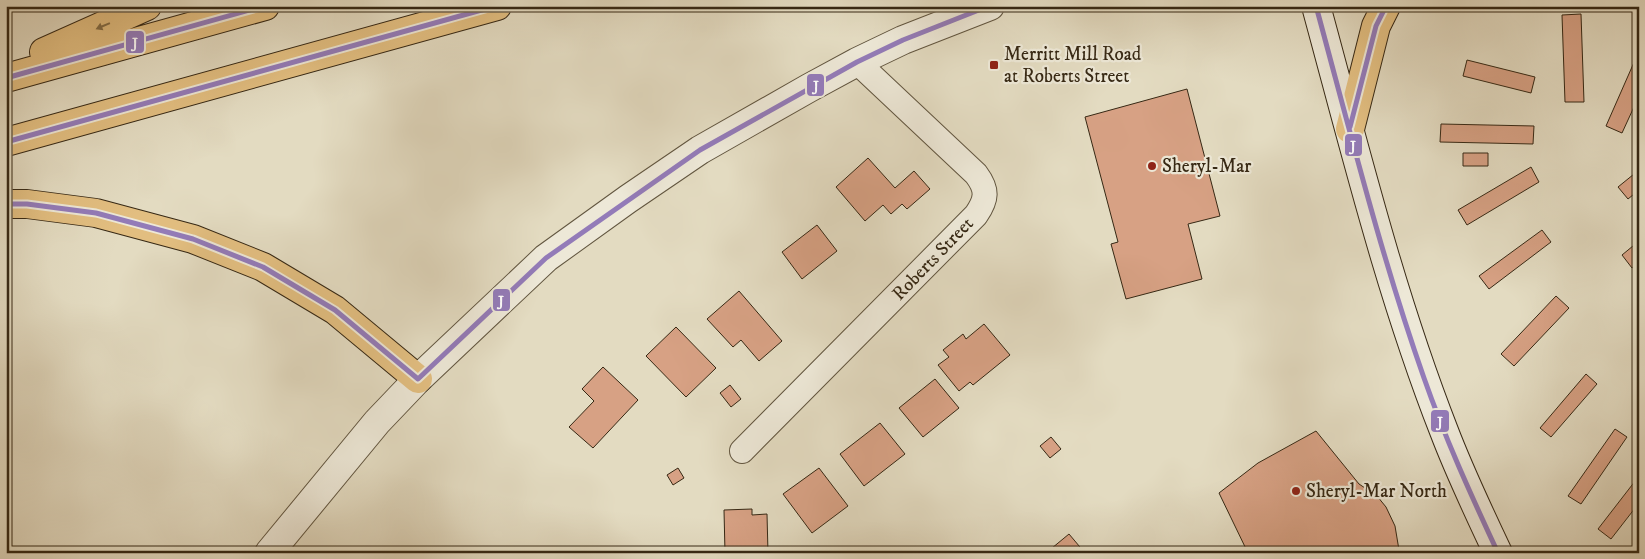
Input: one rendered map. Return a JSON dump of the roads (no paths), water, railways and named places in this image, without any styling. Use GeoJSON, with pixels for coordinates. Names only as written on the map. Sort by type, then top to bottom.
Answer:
{"type":"FeatureCollection","features":[{"type":"Feature","properties":{"kind":"highway"},"geometry":{"type":"LineString","coordinates":[[6,68],[147,6]]}},
{"type":"Feature","properties":{"kind":"highway"},"geometry":{"type":"LineString","coordinates":[[6,78],[265,6]]}},
{"type":"Feature","properties":{"kind":"highway"},"geometry":{"type":"LineString","coordinates":[[6,142],[497,6]]}},
{"type":"Feature","properties":{"kind":"highway"},"geometry":{"type":"LineString","coordinates":[[1350,129],[1376,26],[1386,6]]}},
{"type":"Feature","properties":{"kind":"highway"},"geometry":{"type":"LineString","coordinates":[[6,204],[27,204],[96,213],[193,239],[263,267],[335,310],[418,379]]}},
{"type":"Feature","properties":{"kind":"street"},"geometry":{"type":"LineString","coordinates":[[269,553],[377,422],[418,379],[546,258],[620,204],[700,150],[857,62],[903,40],[990,6]]}},
{"type":"Feature","properties":{"kind":"street"},"geometry":{"type":"LineString","coordinates":[[1316,6],[1389,272],[1411,339],[1444,432],[1498,553]]}},
{"type":"Feature","properties":{"kind":"street","name":"Roberts Street"},"geometry":{"type":"LineString","coordinates":[[742,451],[976,215],[983,205],[985,193],[983,183],[976,174],[857,62]]}},
{"type":"Feature","properties":{"kind":"place","name":"Merritt Mill Road at Roberts Street"},"geometry":{"type":"Point","coordinates":[994,65]}},
{"type":"Feature","properties":{"kind":"place","name":"Sheryl-Mar"},"geometry":{"type":"Point","coordinates":[1152,166]}},
{"type":"Feature","properties":{"kind":"place","name":"Sheryl-Mar North"},"geometry":{"type":"Point","coordinates":[1296,491]}}]}
